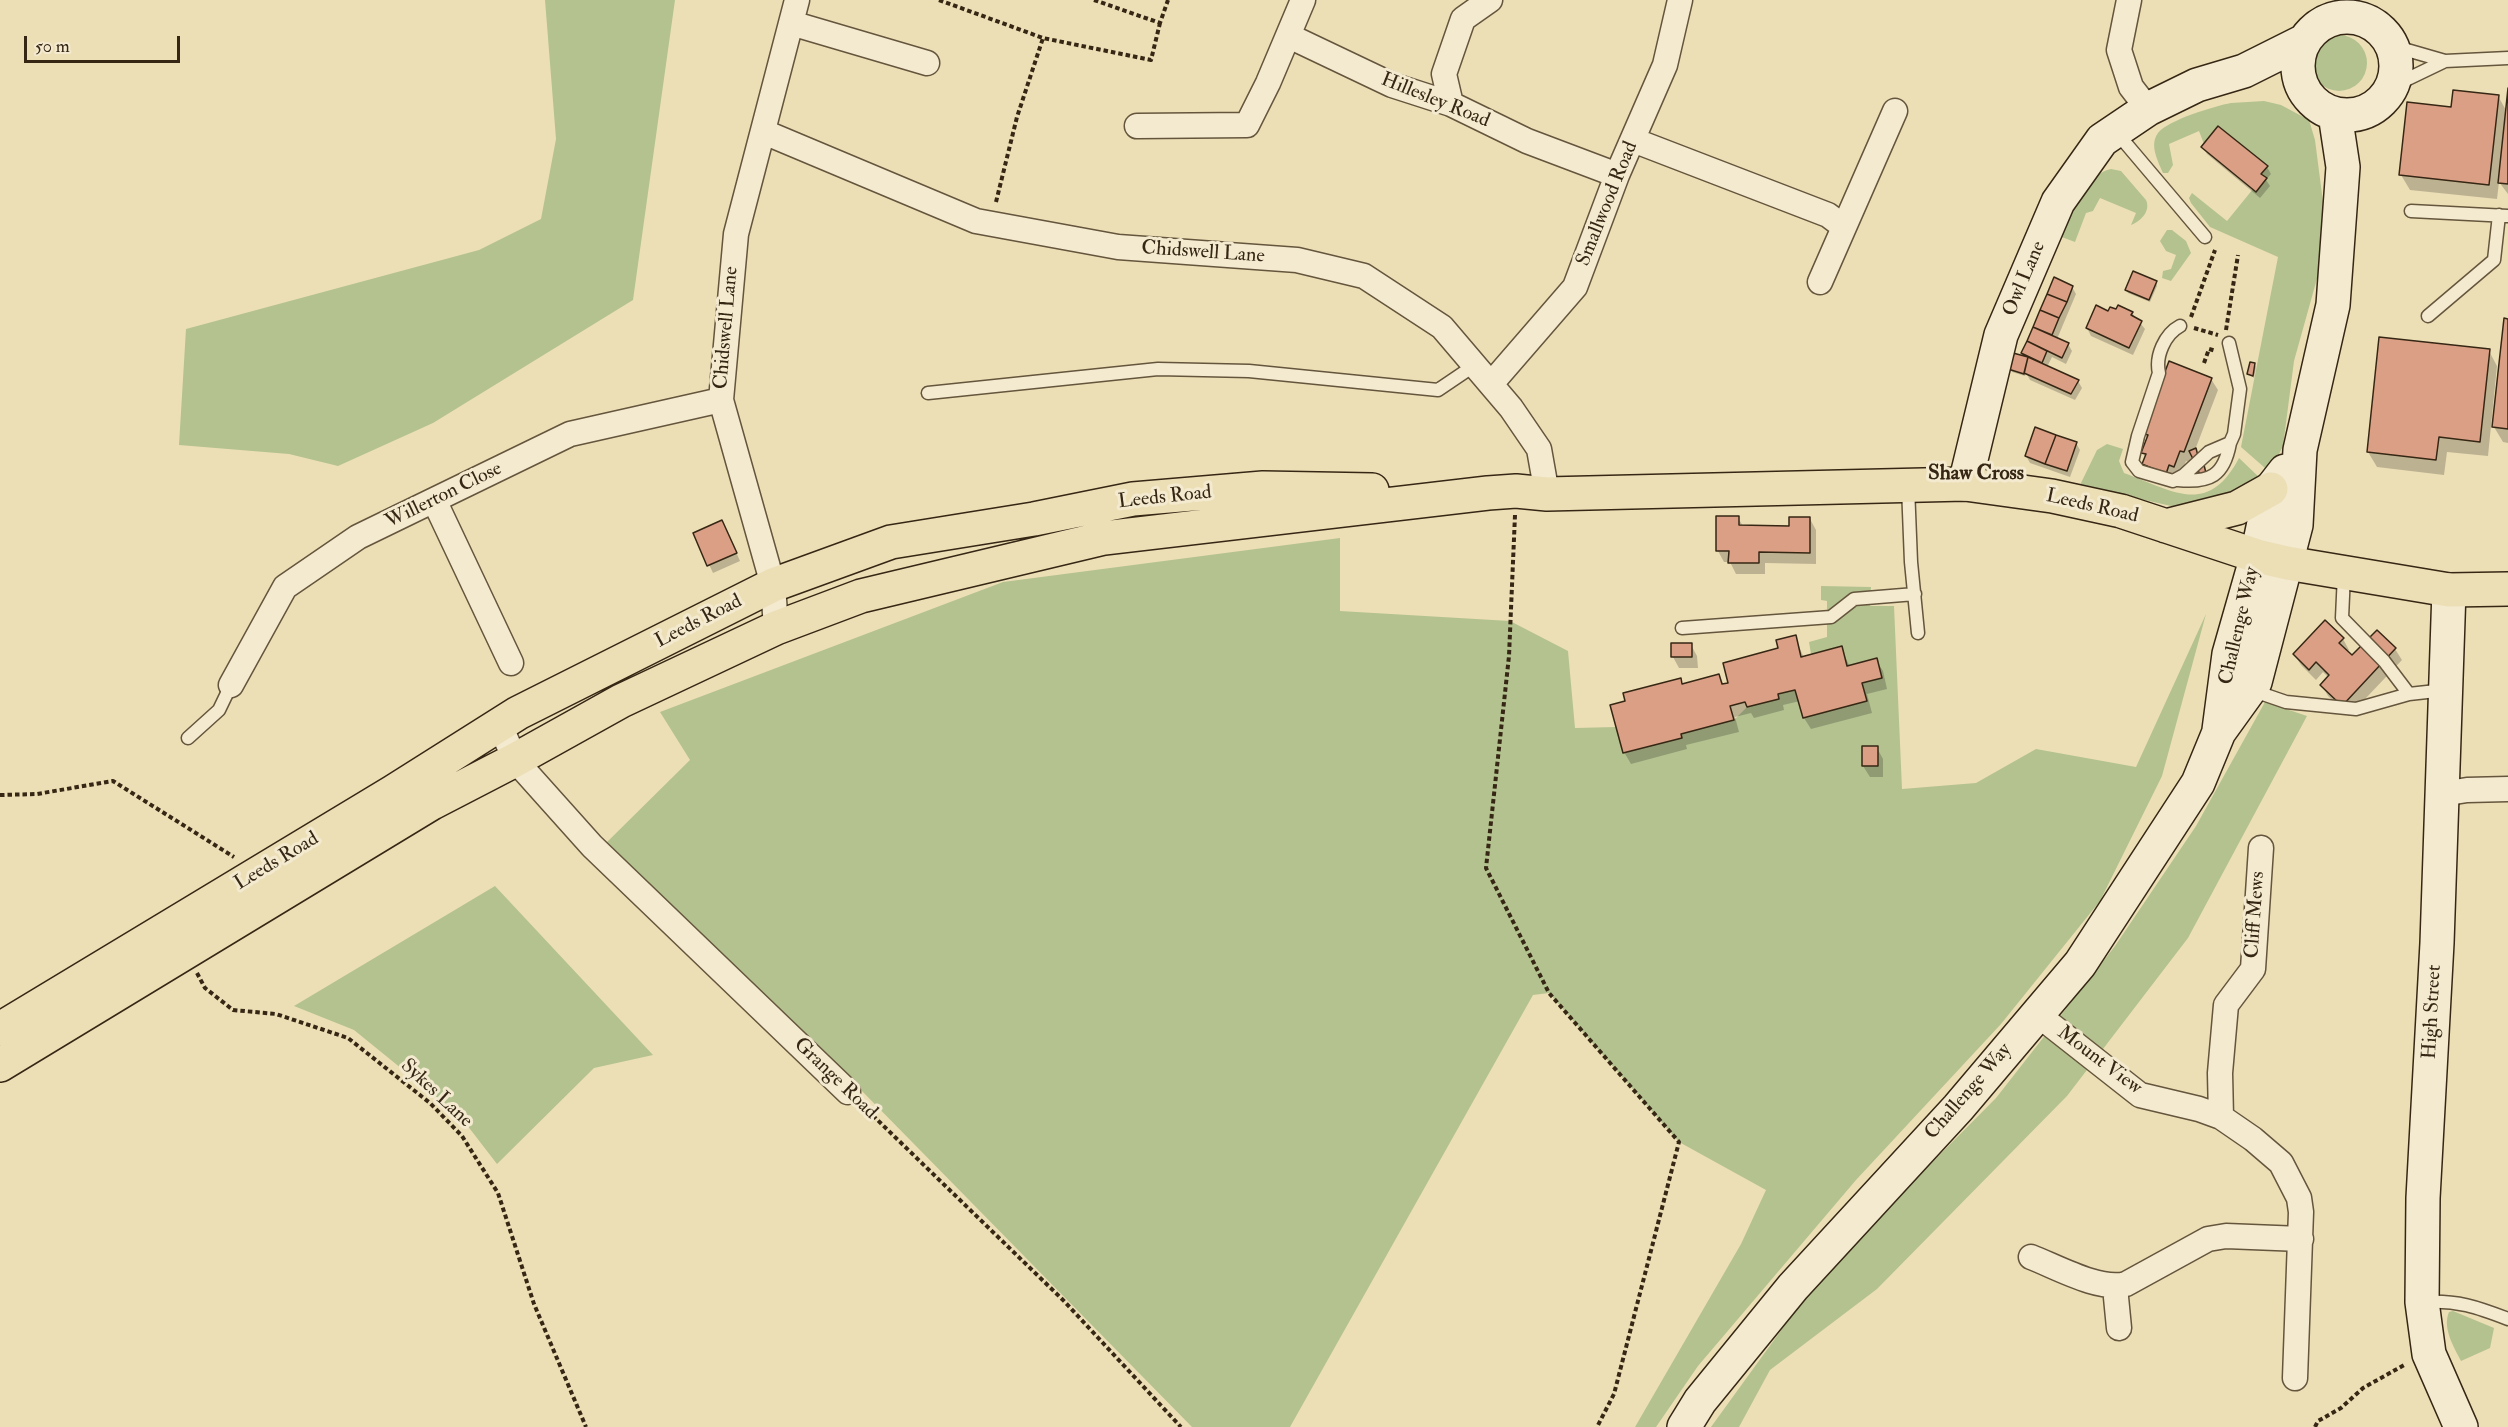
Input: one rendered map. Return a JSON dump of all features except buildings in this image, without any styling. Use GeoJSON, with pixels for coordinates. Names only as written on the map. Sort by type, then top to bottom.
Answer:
{"type":"FeatureCollection","features":[{"type":"Feature","properties":{"kind":"main road"},"geometry":{"type":"LineString","coordinates":[[2333,9],[2349,16],[2365,10],[2393,46],[2397,63],[2393,86],[2384,100],[2367,112],[2350,116],[2335,114],[2319,107],[2304,91],[2298,74],[2298,57],[2304,41],[2333,9]]}},
{"type":"Feature","properties":{"kind":"main road","name":"Owl Lane"},"geometry":{"type":"LineString","coordinates":[[1965,484],[2001,335],[2058,202],[2102,140],[2148,109],[2198,85],[2244,71],[2304,41]]}},
{"type":"Feature","properties":{"kind":"main road"},"geometry":{"type":"LineString","coordinates":[[2244,71],[2304,91]]}},
{"type":"Feature","properties":{"kind":"main road"},"geometry":{"type":"LineString","coordinates":[[2343,167],[2367,112]]}},
{"type":"Feature","properties":{"kind":"main road"},"geometry":{"type":"LineString","coordinates":[[2272,559],[2296,525],[2300,450],[2333,305],[2343,167],[2335,114]]}},
{"type":"Feature","properties":{"kind":"main road"},"geometry":{"type":"LineString","coordinates":[[1908,486],[1944,467],[1977,430]]}},
{"type":"Feature","properties":{"kind":"main road"},"geometry":{"type":"LineString","coordinates":[[2166,526],[2237,508],[2271,489],[2300,450]]}},
{"type":"Feature","properties":{"kind":"main road","name":"Leeds Road"},"geometry":{"type":"LineString","coordinates":[[0,1029],[393,792],[500,724],[773,585],[891,542],[1034,519],[1133,499],[1263,488],[1517,493],[1965,484],[2052,496],[2121,511],[2272,559],[2344,573],[2449,590],[2508,589]]}},
{"type":"Feature","properties":{"kind":"main road"},"geometry":{"type":"LineString","coordinates":[[2271,489],[2272,559]]}},
{"type":"Feature","properties":{"kind":"main road","name":"Leeds Road"},"geometry":{"type":"LineString","coordinates":[[0,1065],[432,803],[621,701],[776,628],[861,596],[1104,538],[1517,493]]}},
{"type":"Feature","properties":{"kind":"main road","name":"Challenge Way"},"geometry":{"type":"LineString","coordinates":[[1684,1427],[1700,1401],[1793,1287],[1958,1108],[2080,964],[2198,783],[2219,732],[2255,682],[2272,559]]}},
{"type":"Feature","properties":{"kind":"main road","name":"Challenge Way"},"geometry":{"type":"LineString","coordinates":[[2219,732],[2229,654],[2272,559]]}},
{"type":"Feature","properties":{"kind":"main road","name":"High Street"},"geometry":{"type":"LineString","coordinates":[[2449,590],[2437,943],[2423,1198],[2422,1302],[2429,1354],[2461,1427]]}},
{"type":"Feature","properties":{"kind":"street","name":"Chidswell Lane"},"geometry":{"type":"LineString","coordinates":[[776,628],[773,585],[721,400],[736,234],[797,0]]}},
{"type":"Feature","properties":{"kind":"street"},"geometry":{"type":"LineString","coordinates":[[1137,126],[1247,125],[1289,36],[1303,0]]}},
{"type":"Feature","properties":{"kind":"street"},"geometry":{"type":"LineString","coordinates":[[1451,104],[1444,74],[1463,19],[1490,0]]}},
{"type":"Feature","properties":{"kind":"street","name":"Smallwood Road"},"geometry":{"type":"LineString","coordinates":[[1491,384],[1575,287],[1617,174],[1665,65],[1680,0]]}},
{"type":"Feature","properties":{"kind":"street"},"geometry":{"type":"LineString","coordinates":[[2129,0],[2119,50],[2131,87],[2148,109]]}},
{"type":"Feature","properties":{"kind":"street"},"geometry":{"type":"LineString","coordinates":[[791,23],[927,63]]}},
{"type":"Feature","properties":{"kind":"street","name":"Hillesley Road"},"geometry":{"type":"LineString","coordinates":[[1289,36],[1392,85],[1451,104],[1527,141],[1617,174]]}},
{"type":"Feature","properties":{"kind":"street"},"geometry":{"type":"LineString","coordinates":[[1820,282],[1895,111]]}},
{"type":"Feature","properties":{"kind":"street","name":"Chidswell Lane"},"geometry":{"type":"LineString","coordinates":[[764,132],[976,221],[1118,247],[1297,260],[1364,276],[1442,327],[1511,408],[1539,448],[1517,493]]}},
{"type":"Feature","properties":{"kind":"street"},"geometry":{"type":"LineString","coordinates":[[1633,140],[1828,215],[1845,227]]}},
{"type":"Feature","properties":{"kind":"street","name":"Willerton Close"},"geometry":{"type":"LineString","coordinates":[[231,685],[285,587],[358,537],[570,434],[721,400]]}},
{"type":"Feature","properties":{"kind":"street"},"geometry":{"type":"LineString","coordinates":[[434,500],[511,663]]}},
{"type":"Feature","properties":{"kind":"street","name":"Grange Road"},"geometry":{"type":"LineString","coordinates":[[500,724],[515,760],[592,846],[848,1092]]}},
{"type":"Feature","properties":{"kind":"street"},"geometry":{"type":"LineString","coordinates":[[2442,794],[2467,790],[2508,789]]}},
{"type":"Feature","properties":{"kind":"street","name":"Cliff Mews"},"geometry":{"type":"LineString","coordinates":[[2221,1117],[2220,1073],[2226,1005],[2253,969],[2261,848]]}},
{"type":"Feature","properties":{"kind":"street","name":"Mount View"},"geometry":{"type":"LineString","coordinates":[[2037,1014],[2140,1095],[2199,1108],[2221,1117],[2253,1139],[2281,1163],[2299,1197],[2301,1239],[2295,1378]]}},
{"type":"Feature","properties":{"kind":"street"},"geometry":{"type":"LineString","coordinates":[[2031,1257],[2115,1287],[2126,1284],[2208,1239],[2226,1236],[2301,1239]]}},
{"type":"Feature","properties":{"kind":"street"},"geometry":{"type":"LineString","coordinates":[[2115,1287],[2119,1328]]}},
{"type":"Feature","properties":{"kind":"lane"},"geometry":{"type":"LineString","coordinates":[[2393,46],[2445,61],[2508,58]]}},
{"type":"Feature","properties":{"kind":"lane"},"geometry":{"type":"LineString","coordinates":[[2393,86],[2445,61]]}},
{"type":"Feature","properties":{"kind":"lane"},"geometry":{"type":"LineString","coordinates":[[2115,131],[2205,237]]}},
{"type":"Feature","properties":{"kind":"lane"},"geometry":{"type":"LineString","coordinates":[[2410,211],[2504,215],[2494,260],[2428,316]]}},
{"type":"Feature","properties":{"kind":"lane"},"geometry":{"type":"LineString","coordinates":[[2180,326],[2170,332],[2157,363],[2159,373],[2138,436],[2132,462],[2139,471],[2173,481],[2196,481],[2219,472],[2227,459],[2240,399],[2229,343]]}},
{"type":"Feature","properties":{"kind":"lane"},"geometry":{"type":"LineString","coordinates":[[928,393],[1158,369],[1250,371],[1438,390],[1475,365]]}},
{"type":"Feature","properties":{"kind":"lane"},"geometry":{"type":"LineString","coordinates":[[2178,480],[2210,452],[2230,443]]}},
{"type":"Feature","properties":{"kind":"lane"},"geometry":{"type":"LineString","coordinates":[[1908,486],[1911,562],[1918,633]]}},
{"type":"Feature","properties":{"kind":"lane"},"geometry":{"type":"LineString","coordinates":[[2344,573],[2342,618],[2384,661],[2409,694]]}},
{"type":"Feature","properties":{"kind":"lane"},"geometry":{"type":"LineString","coordinates":[[1682,628],[1831,617],[1854,599],[1915,594]]}},
{"type":"Feature","properties":{"kind":"lane"},"geometry":{"type":"LineString","coordinates":[[188,738],[219,710],[231,685]]}},
{"type":"Feature","properties":{"kind":"lane"},"geometry":{"type":"LineString","coordinates":[[2250,690],[2286,702],[2356,709],[2409,694],[2447,690]]}},
{"type":"Feature","properties":{"kind":"lane"},"geometry":{"type":"LineString","coordinates":[[2422,1302],[2443,1301],[2469,1304],[2508,1319]]}},
{"type":"Feature","properties":{"kind":"path"},"geometry":{"type":"LineString","coordinates":[[939,0],[1043,38],[1151,60],[1168,0]]}},
{"type":"Feature","properties":{"kind":"path"},"geometry":{"type":"LineString","coordinates":[[1094,0],[1160,22]]}},
{"type":"Feature","properties":{"kind":"path"},"geometry":{"type":"LineString","coordinates":[[990,223],[1017,117],[1043,38]]}},
{"type":"Feature","properties":{"kind":"path"},"geometry":{"type":"LineString","coordinates":[[2217,245],[2204,276],[2190,321],[2191,327],[2225,336],[2238,255]]}},
{"type":"Feature","properties":{"kind":"path"},"geometry":{"type":"LineString","coordinates":[[1517,493],[1509,656],[1486,868],[1549,993],[1679,1142],[1614,1394],[1597,1427]]}},
{"type":"Feature","properties":{"kind":"path"},"geometry":{"type":"LineString","coordinates":[[0,795],[37,794],[112,781],[258,872]]}},
{"type":"Feature","properties":{"kind":"path","name":"Sykes Lane"},"geometry":{"type":"LineString","coordinates":[[186,952],[205,988],[233,1010],[276,1014],[348,1038],[430,1103],[462,1136],[498,1193],[534,1304],[586,1427]]}},
{"type":"Feature","properties":{"kind":"path","name":"Grange Road"},"geometry":{"type":"LineString","coordinates":[[848,1092],[1063,1300],[1181,1427]]}},
{"type":"Feature","properties":{"kind":"path"},"geometry":{"type":"LineString","coordinates":[[2315,1427],[2318,1421],[2341,1408],[2363,1388],[2429,1354]]}},
{"type":"Feature","properties":{"kind":"green space"},"geometry":{"type":"Polygon","coordinates":[[[545,0],[675,0],[633,300],[433,423],[338,466],[289,454],[179,445],[186,329],[479,250],[541,219],[556,139],[545,0]]]}},
{"type":"Feature","properties":{"kind":"green space"},"geometry":{"type":"Polygon","coordinates":[[[2339,35],[2354,40],[2362,48],[2367,63],[2362,78],[2354,86],[2339,91],[2324,86],[2316,78],[2311,63],[2316,48],[2324,40],[2339,35]]]}},
{"type":"Feature","properties":{"kind":"green space"},"geometry":{"type":"Polygon","coordinates":[[[2264,101],[2281,105],[2309,120],[2315,140],[2323,202],[2318,275],[2294,361],[2283,446],[2277,458],[2265,468],[2241,447],[2278,257],[2210,227],[2189,198],[2192,193],[2227,221],[2253,189],[2256,192],[2267,179],[2261,174],[2268,166],[2218,126],[2204,144],[2199,131],[2169,144],[2173,165],[2168,173],[2163,173],[2154,148],[2155,138],[2163,128],[2192,114],[2231,103],[2264,101]]]}},
{"type":"Feature","properties":{"kind":"green space"},"geometry":{"type":"Polygon","coordinates":[[[2111,169],[2121,171],[2146,200],[2147,208],[2144,215],[2131,225],[2136,213],[2100,198],[2093,211],[2086,213],[2075,242],[2059,236],[2087,186],[2102,172],[2111,169]]]}},
{"type":"Feature","properties":{"kind":"green space"},"geometry":{"type":"Polygon","coordinates":[[[2167,230],[2172,230],[2186,241],[2191,253],[2171,281],[2162,278],[2163,271],[2171,269],[2176,255],[2166,251],[2160,241],[2167,230]]]}},
{"type":"Feature","properties":{"kind":"green space"},"geometry":{"type":"Polygon","coordinates":[[[2107,444],[2123,449],[2119,461],[2124,473],[2174,492],[2202,493],[2215,488],[2227,476],[2239,458],[2261,479],[2253,489],[2196,508],[2171,506],[2080,485],[2097,450],[2107,444]]]}},
{"type":"Feature","properties":{"kind":"green space"},"geometry":{"type":"Polygon","coordinates":[[[1340,538],[1340,611],[1510,621],[1568,651],[1575,728],[1616,727],[1623,753],[1682,738],[1681,734],[1734,720],[1747,707],[1779,699],[1778,694],[1795,690],[1803,718],[1867,701],[1862,683],[1882,678],[1877,658],[1847,666],[1842,646],[1811,654],[1809,642],[1827,637],[1827,601],[1821,600],[1821,586],[1871,587],[1870,606],[1894,606],[1902,789],[1976,783],[2036,749],[2136,767],[2206,614],[2162,776],[2100,901],[2001,1024],[1856,1180],[1698,1366],[1656,1427],[1635,1427],[1741,1244],[1766,1190],[1679,1142],[1549,993],[1533,995],[1290,1427],[1192,1427],[859,1088],[603,846],[690,760],[660,712],[1003,582],[1340,538]]]}},
{"type":"Feature","properties":{"kind":"green space"},"geometry":{"type":"Polygon","coordinates":[[[2265,702],[2307,716],[2188,938],[2067,1096],[1877,1289],[1770,1370],[1739,1427],[1711,1427],[1824,1271],[1996,1098],[2115,946],[2196,826],[2265,702]]]}},
{"type":"Feature","properties":{"kind":"green space"},"geometry":{"type":"Polygon","coordinates":[[[495,886],[653,1055],[594,1068],[497,1164],[460,1116],[354,1030],[294,1006],[495,886]]]}},
{"type":"Feature","properties":{"kind":"green space"},"geometry":{"type":"Polygon","coordinates":[[[2453,1311],[2494,1328],[2490,1348],[2461,1361],[2448,1331],[2447,1318],[2449,1312],[2453,1311]]]}},
{"type":"Feature","properties":{"kind":"district","name":"Shaw Cross"},"geometry":{"type":"Point","coordinates":[1976,474]}}]}
